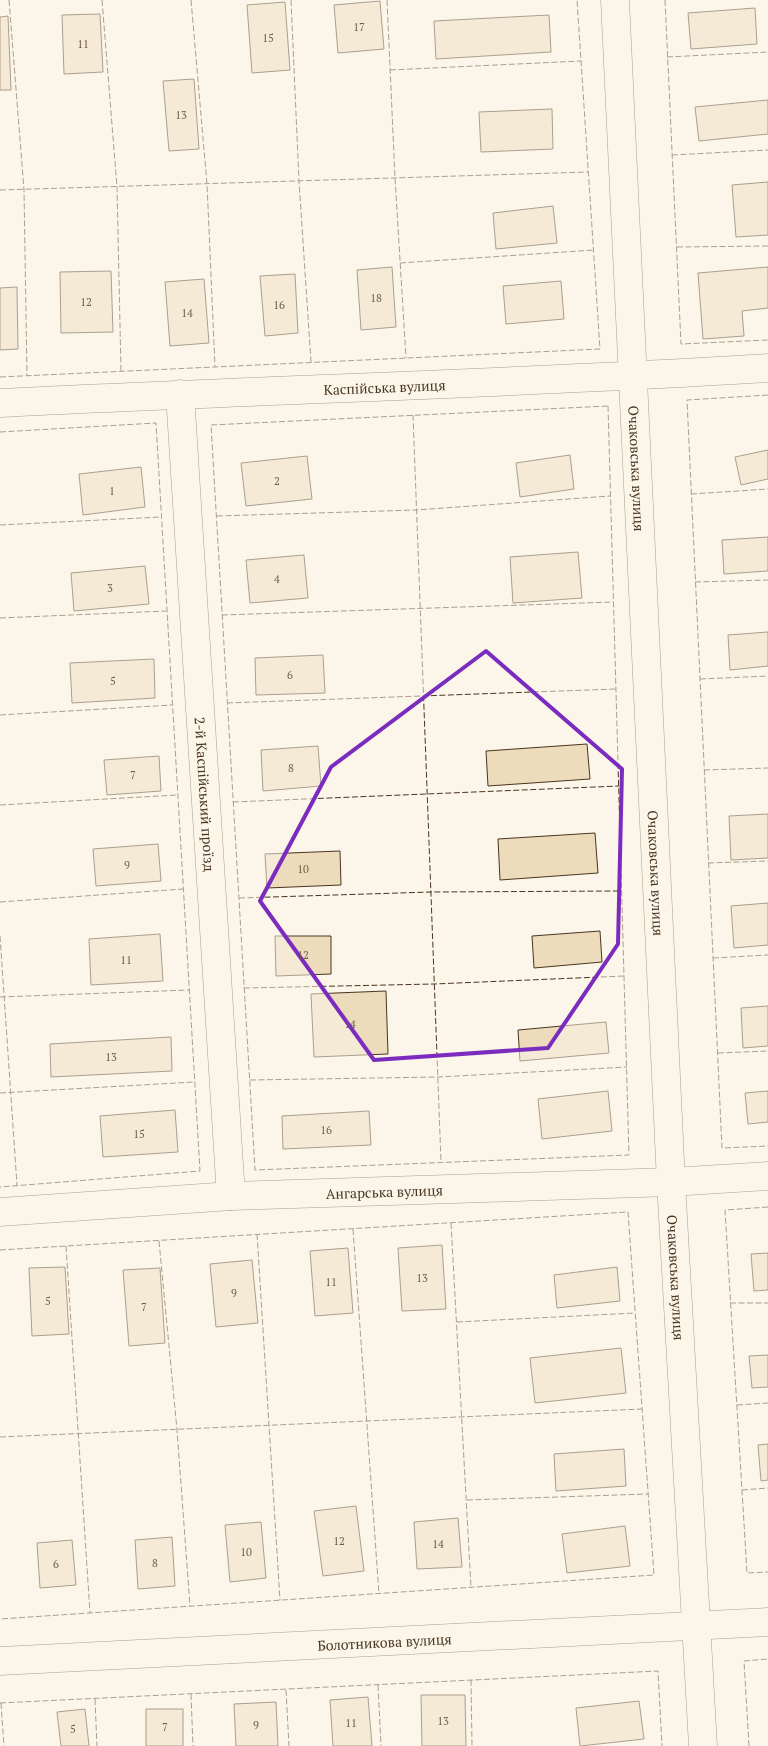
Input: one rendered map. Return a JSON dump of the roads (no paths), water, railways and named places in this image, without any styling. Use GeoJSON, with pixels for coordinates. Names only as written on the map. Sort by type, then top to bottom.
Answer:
{"type":"FeatureCollection","features":[{"type":"Feature","properties":{"kind":"street","name":"Очаковська вулиця"},"geometry":{"type":"LineString","coordinates":[[615,0],[671,1182],[703,1746]]}},
{"type":"Feature","properties":{"kind":"street","name":"Каспійська вулиця"},"geometry":{"type":"LineString","coordinates":[[0,403],[633,376],[768,368]]}},
{"type":"Feature","properties":{"kind":"street","name":"2-й Каспійський проїзд"},"geometry":{"type":"LineString","coordinates":[[180,394],[231,1196]]}},
{"type":"Feature","properties":{"kind":"street","name":"Ангарська вулиця"},"geometry":{"type":"LineString","coordinates":[[0,1212],[231,1196],[671,1182],[768,1176]]}},
{"type":"Feature","properties":{"kind":"street","name":"Болотникова вулиця"},"geometry":{"type":"LineString","coordinates":[[0,1661],[768,1622]]}}]}
